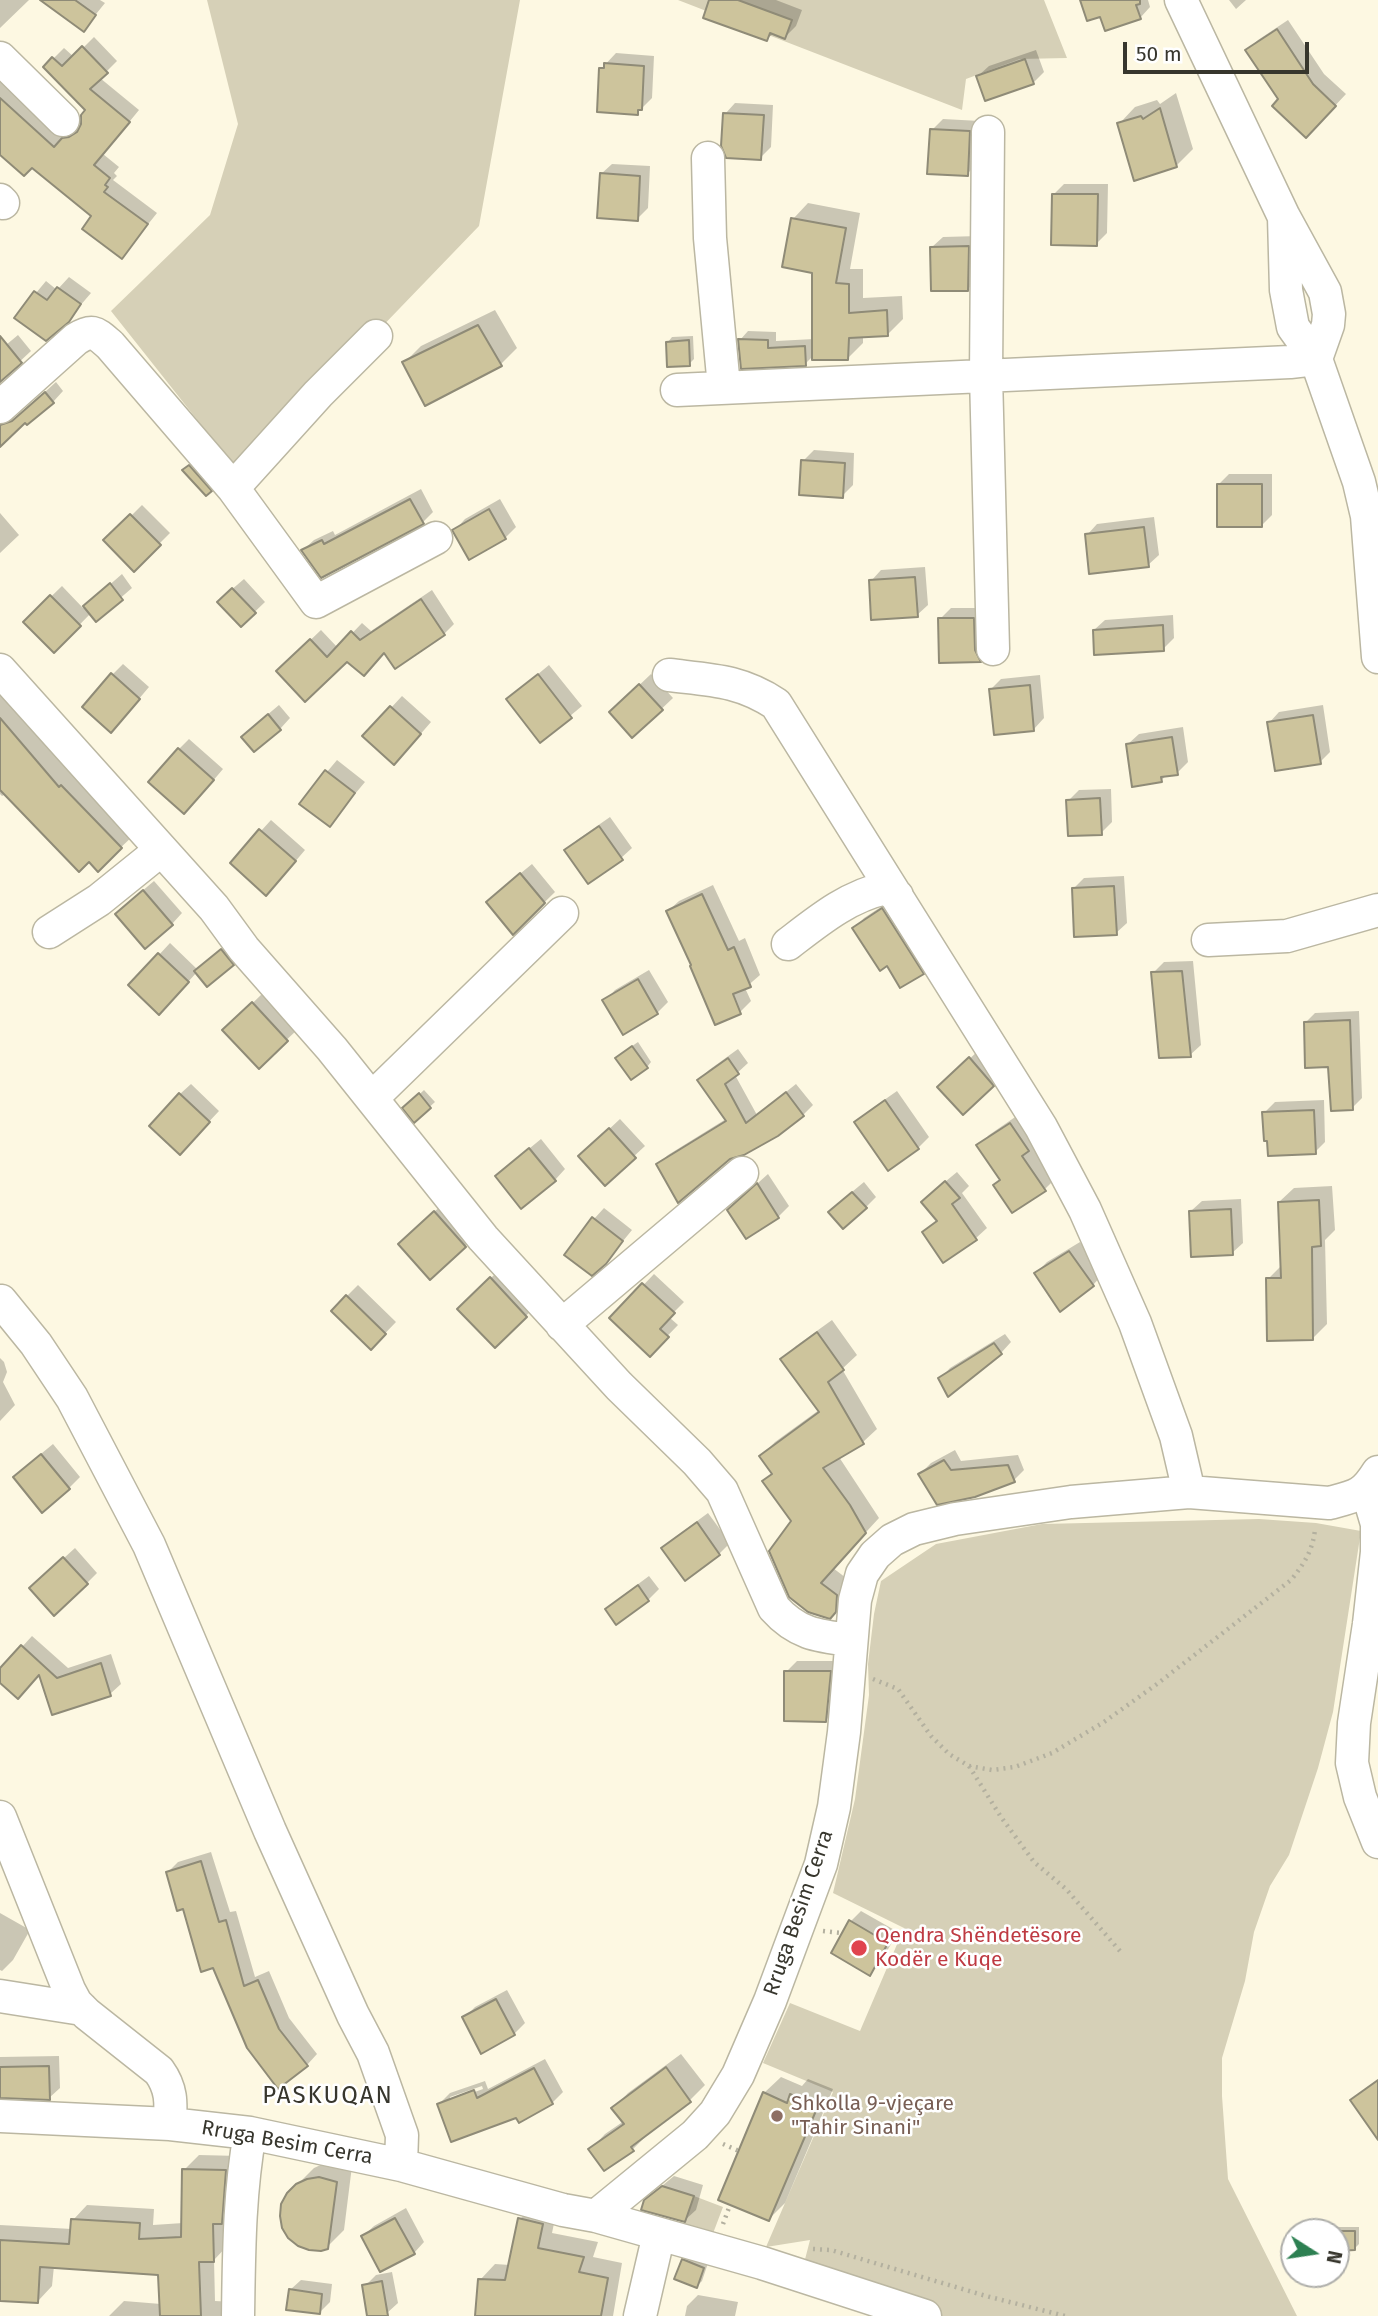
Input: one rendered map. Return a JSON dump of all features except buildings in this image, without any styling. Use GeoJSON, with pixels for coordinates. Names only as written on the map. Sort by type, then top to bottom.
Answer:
{"type":"FeatureCollection","features":[{"type":"Feature","properties":{"kind":"street"},"geometry":{"type":"LineString","coordinates":[[1181,0],[1284,218],[1286,290],[1293,327],[1316,359],[1359,482],[1367,516],[1378,657]]}},
{"type":"Feature","properties":{"kind":"street"},"geometry":{"type":"LineString","coordinates":[[0,58],[63,120]]}},
{"type":"Feature","properties":{"kind":"street"},"geometry":{"type":"LineString","coordinates":[[988,132],[986,375],[993,649]]}},
{"type":"Feature","properties":{"kind":"street"},"geometry":{"type":"LineString","coordinates":[[708,158],[710,238],[724,387]]}},
{"type":"Feature","properties":{"kind":"street"},"geometry":{"type":"LineString","coordinates":[[0,407],[76,339],[86,332],[94,332],[110,345],[233,488],[316,602],[436,538]]}},
{"type":"Feature","properties":{"kind":"street"},"geometry":{"type":"LineString","coordinates":[[233,488],[318,394],[376,336]]}},
{"type":"Feature","properties":{"kind":"street"},"geometry":{"type":"LineString","coordinates":[[677,390],[1316,359]]}},
{"type":"Feature","properties":{"kind":"street"},"geometry":{"type":"LineString","coordinates":[[0,670],[214,908],[244,949],[376,1102],[483,1238],[619,1386],[697,1462],[722,1491],[775,1608],[788,1623],[826,1637],[851,1640]]}},
{"type":"Feature","properties":{"kind":"street"},"geometry":{"type":"LineString","coordinates":[[669,675],[720,681],[756,691],[776,705],[1041,1127],[1085,1210],[1135,1323],[1176,1436],[1189,1492]]}},
{"type":"Feature","properties":{"kind":"street"},"geometry":{"type":"LineString","coordinates":[[49,932],[99,900],[161,850]]}},
{"type":"Feature","properties":{"kind":"street"},"geometry":{"type":"LineString","coordinates":[[788,944],[823,918],[868,892],[886,888],[897,896]]}},
{"type":"Feature","properties":{"kind":"street"},"geometry":{"type":"LineString","coordinates":[[1208,940],[1287,936],[1378,910]]}},
{"type":"Feature","properties":{"kind":"street"},"geometry":{"type":"LineString","coordinates":[[376,1102],[562,913]]}},
{"type":"Feature","properties":{"kind":"street"},"geometry":{"type":"LineString","coordinates":[[376,1102],[551,942]]}},
{"type":"Feature","properties":{"kind":"street"},"geometry":{"type":"LineString","coordinates":[[562,1325],[742,1173]]}},
{"type":"Feature","properties":{"kind":"street"},"geometry":{"type":"LineString","coordinates":[[1,1301],[36,1344],[72,1398],[149,1545],[270,1831],[353,2015],[373,2053],[402,2135],[401,2165]]}},
{"type":"Feature","properties":{"kind":"street"},"geometry":{"type":"LineString","coordinates":[[1373,1481],[1377,1552],[1354,1723],[1352,1763],[1360,1797],[1378,1842]]}},
{"type":"Feature","properties":{"kind":"street","name":"Rruga Besim Cerra"},"geometry":{"type":"LineString","coordinates":[[0,2116],[170,2124],[250,2133],[401,2165],[563,2210],[596,2216],[695,2135],[715,2113],[738,2075],[774,1990],[821,1864],[834,1807],[855,1600],[862,1574],[875,1555],[892,1541],[914,1529],[955,1519],[1015,1510],[1139,1495],[1189,1492],[1329,1503],[1351,1497],[1373,1481]]}},
{"type":"Feature","properties":{"kind":"street"},"geometry":{"type":"LineString","coordinates":[[0,1816],[69,1990],[82,2009],[159,2071],[172,2097],[170,2124]]}},
{"type":"Feature","properties":{"kind":"street"},"geometry":{"type":"LineString","coordinates":[[0,1996],[82,2009]]}},
{"type":"Feature","properties":{"kind":"street"},"geometry":{"type":"LineString","coordinates":[[238,2316],[240,2197],[250,2133]]}},
{"type":"Feature","properties":{"kind":"street"},"geometry":{"type":"LineString","coordinates":[[596,2216],[775,2267],[925,2316]]}},
{"type":"Feature","properties":{"kind":"street"},"geometry":{"type":"LineString","coordinates":[[640,2316],[659,2234]]}},
{"type":"Feature","properties":{"kind":"path"},"geometry":{"type":"LineString","coordinates":[[848,1674],[878,1679],[898,1689],[931,1736],[949,1754],[969,1766],[992,1770],[1015,1767],[1052,1753],[1104,1722],[1291,1580],[1303,1565],[1314,1543],[1317,1502]]}},
{"type":"Feature","properties":{"kind":"path"},"geometry":{"type":"LineString","coordinates":[[969,1766],[1034,1862],[1066,1889],[1120,1951]]}},
{"type":"Feature","properties":{"kind":"path"},"geometry":{"type":"LineString","coordinates":[[821,1931],[842,1933]]}},
{"type":"Feature","properties":{"kind":"path"},"geometry":{"type":"LineString","coordinates":[[720,2231],[730,2205]]}},
{"type":"Feature","properties":{"kind":"path"},"geometry":{"type":"LineString","coordinates":[[809,2249],[831,2250],[986,2296],[1065,2316]]}},
{"type":"Feature","properties":{"kind":"shaded area"},"geometry":{"type":"Polygon","coordinates":[[[207,0],[520,0],[479,226],[240,474],[111,311],[210,215],[238,124],[207,0]]]}},
{"type":"Feature","properties":{"kind":"shaded area"},"geometry":{"type":"Polygon","coordinates":[[[678,0],[1044,0],[1067,58],[1020,59],[966,79],[962,110],[678,0]]]}},
{"type":"Feature","properties":{"kind":"shaded area"},"geometry":{"type":"Polygon","coordinates":[[[1259,1519],[1316,1523],[1361,1531],[1333,1712],[1318,1768],[1289,1855],[1270,1886],[1254,1932],[1245,1981],[1222,2058],[1228,2179],[1280,2282],[1280,2288],[1283,2288],[1297,2316],[925,2316],[801,2275],[810,2240],[766,2247],[833,2092],[763,2063],[790,2003],[860,2031],[904,1928],[833,1893],[855,1799],[869,1695],[868,1664],[881,1581],[936,1544],[1042,1524],[1259,1519]]]}},
{"type":"Feature","properties":{"kind":"shaded area"},"geometry":{"type":"Polygon","coordinates":[[[694,2196],[723,2207],[712,2236],[684,2225],[694,2196]]]}},
{"type":"Feature","properties":{"kind":"place","name":"Qendra Shëndetësore Kodër e Kuqe"},"geometry":{"type":"Point","coordinates":[859,1948]}},
{"type":"Feature","properties":{"kind":"place","name":"Shkolla 9-vjeçare \"Tahir Sinani\""},"geometry":{"type":"Point","coordinates":[777,2116]}},
{"type":"Feature","properties":{"kind":"district","name":"PASKUQAN"},"geometry":{"type":"Point","coordinates":[328,2096]}}]}
